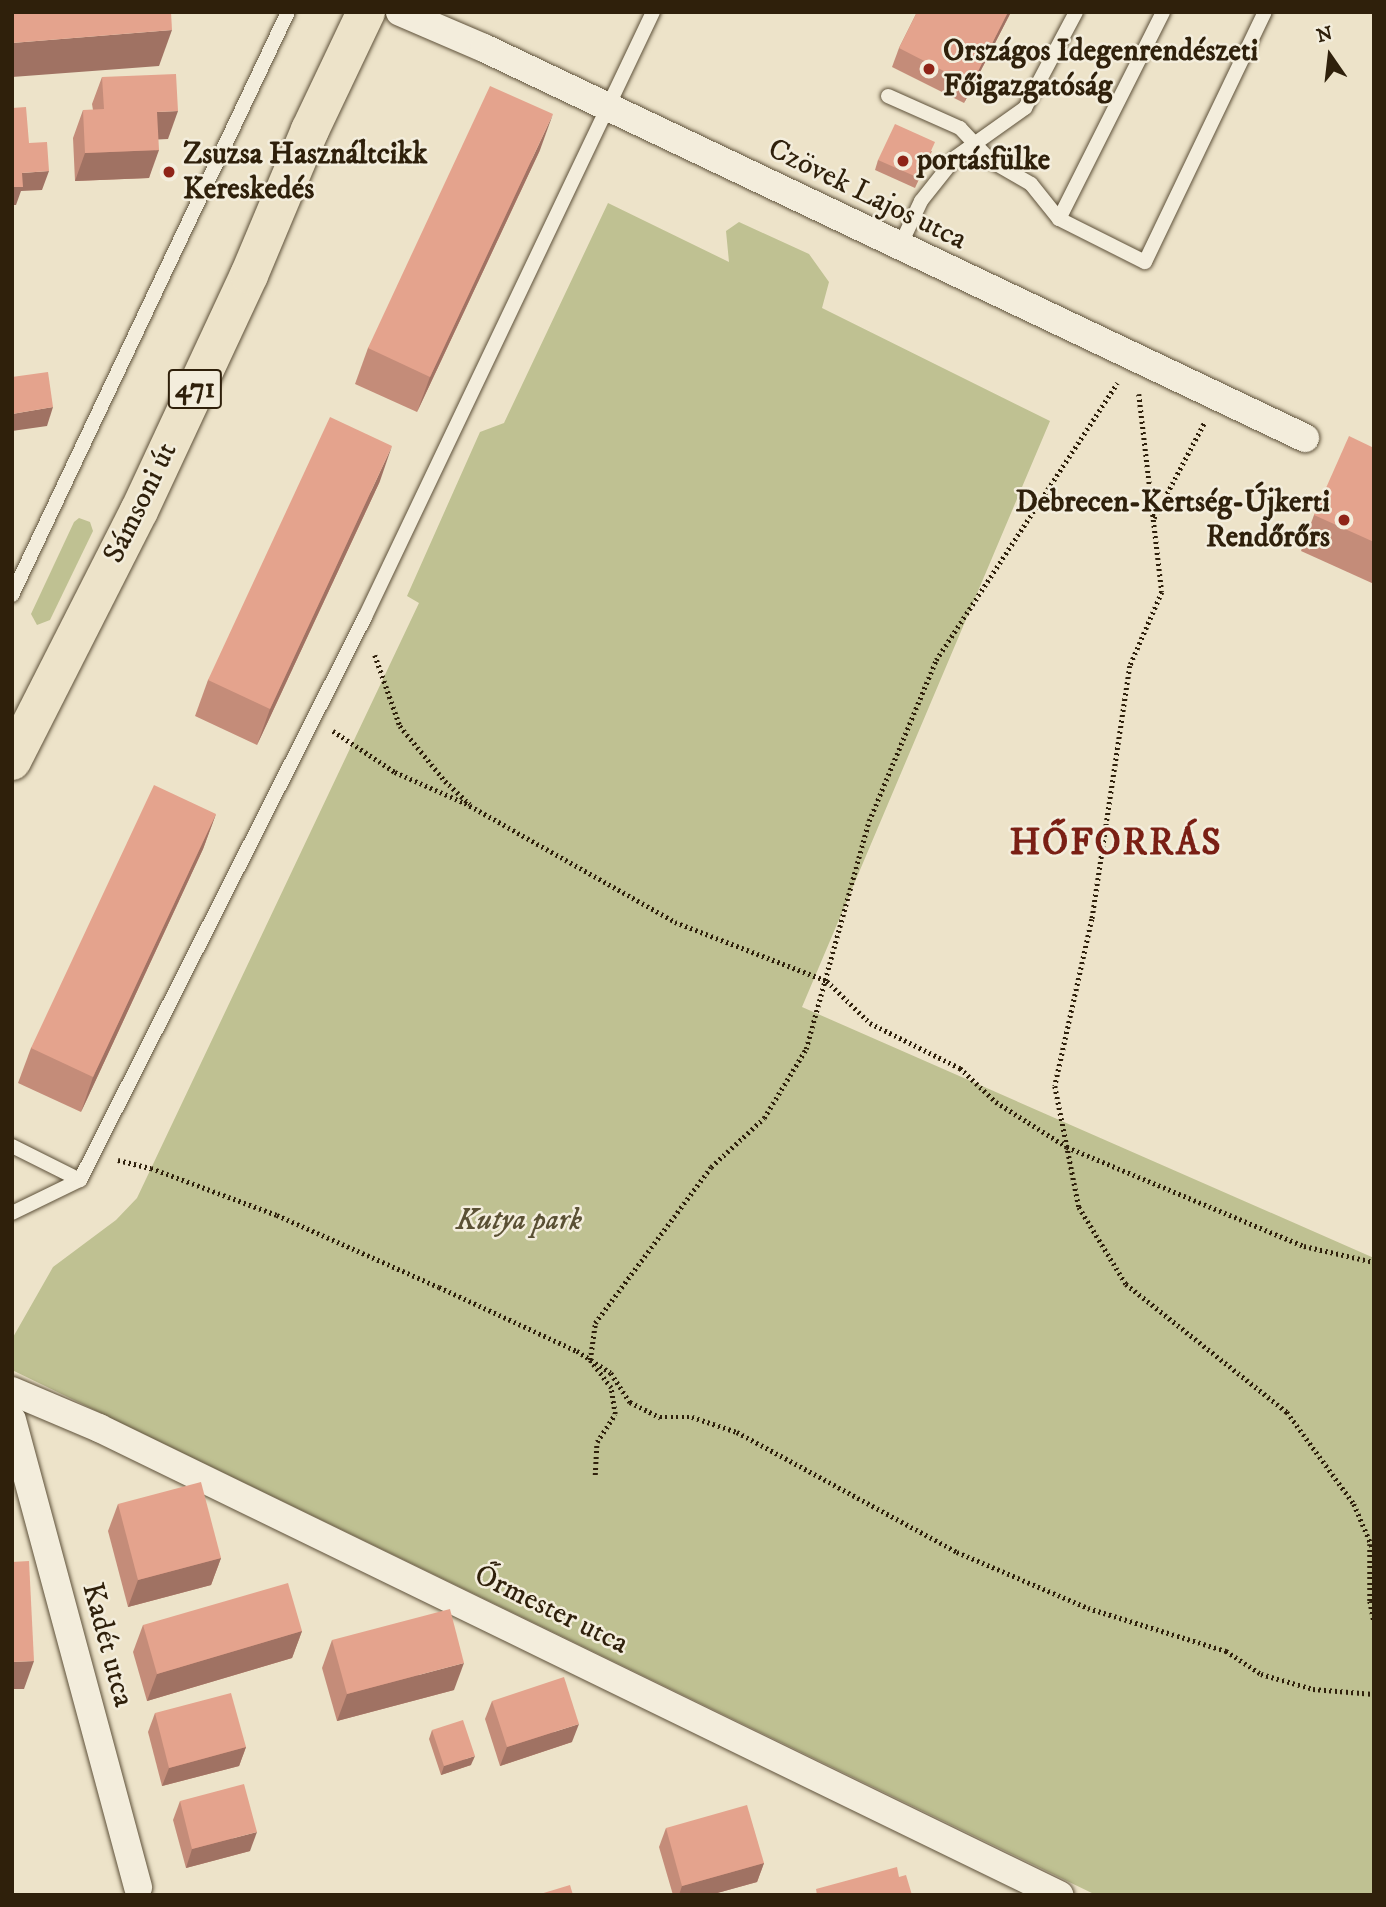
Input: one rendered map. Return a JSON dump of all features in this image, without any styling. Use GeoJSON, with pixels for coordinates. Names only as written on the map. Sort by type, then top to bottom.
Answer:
{"type":"FeatureCollection","features":[{"type":"Feature","properties":{"kind":"main road","name":"Sámsoni út"},"geometry":{"type":"LineString","coordinates":[[12,761],[139,511],[366,12]]}},
{"type":"Feature","properties":{"kind":"street","name":"Czövek Lajos utca"},"geometry":{"type":"LineString","coordinates":[[400,12],[484,48],[900,248],[1305,438]]}},
{"type":"Feature","properties":{"kind":"street","name":"Őrmester utca"},"geometry":{"type":"LineString","coordinates":[[12,1391],[99,1428],[1059,1895]]}},
{"type":"Feature","properties":{"kind":"street","name":"Kadét utca"},"geometry":{"type":"LineString","coordinates":[[12,1420],[138,1888]]}},
{"type":"Feature","properties":{"kind":"lane"},"geometry":{"type":"LineString","coordinates":[[12,595],[288,12]]}},
{"type":"Feature","properties":{"kind":"lane"},"geometry":{"type":"LineString","coordinates":[[12,1213],[80,1180],[315,719],[653,12]]}},
{"type":"Feature","properties":{"kind":"lane"},"geometry":{"type":"LineString","coordinates":[[900,248],[921,201],[957,157],[1025,108],[1076,12]]}},
{"type":"Feature","properties":{"kind":"lane"},"geometry":{"type":"LineString","coordinates":[[1059,219],[1163,12]]}},
{"type":"Feature","properties":{"kind":"lane"},"geometry":{"type":"LineString","coordinates":[[888,96],[960,128],[991,161],[1031,184],[1059,219],[1145,262],[1265,12]]}},
{"type":"Feature","properties":{"kind":"lane"},"geometry":{"type":"LineString","coordinates":[[12,1146],[80,1180]]}},
{"type":"Feature","properties":{"kind":"path"},"geometry":{"type":"LineString","coordinates":[[1134,357],[1162,592],[1130,666],[1092,919],[1055,1086],[1079,1207],[1126,1284],[1287,1412],[1354,1504],[1374,1551]]}},
{"type":"Feature","properties":{"kind":"path"},"geometry":{"type":"LineString","coordinates":[[595,1475],[597,1442],[615,1414],[611,1388],[590,1360],[595,1323],[710,1167],[764,1118],[806,1049],[827,981],[869,821],[936,660],[1134,357]]}},
{"type":"Feature","properties":{"kind":"path"},"geometry":{"type":"LineString","coordinates":[[1154,518],[1217,398]]}},
{"type":"Feature","properties":{"kind":"path"},"geometry":{"type":"LineString","coordinates":[[365,617],[376,661],[400,726],[445,781],[476,809]]}},
{"type":"Feature","properties":{"kind":"path"},"geometry":{"type":"LineString","coordinates":[[315,719],[395,772],[476,809],[675,922],[827,981],[870,1023],[960,1069],[996,1102],[1067,1147],[1304,1247],[1374,1262]]}},
{"type":"Feature","properties":{"kind":"path"},"geometry":{"type":"LineString","coordinates":[[93,1154],[151,1168],[277,1215],[452,1293],[590,1360],[611,1373],[630,1402],[660,1417],[692,1417],[737,1432],[957,1552],[1076,1603],[1226,1651],[1261,1674],[1313,1689],[1374,1694]]}},
{"type":"Feature","properties":{"kind":"path"},"geometry":{"type":"LineString","coordinates":[[1370,1543],[1370,1601],[1374,1622]]}},
{"type":"Feature","properties":{"kind":"green space","name":"Kutya park"},"geometry":{"type":"Polygon","coordinates":[[[608,203],[729,262],[726,231],[739,222],[809,254],[829,282],[822,308],[1050,421],[802,1007],[1374,1258],[1374,1895],[1096,1895],[12,1370],[12,1339],[53,1267],[116,1220],[137,1198],[419,603],[407,596],[480,432],[504,423],[608,203]]]}},
{"type":"Feature","properties":{"kind":"green space"},"geometry":{"type":"Polygon","coordinates":[[[79,518],[90,522],[93,531],[50,620],[37,625],[31,614],[74,522],[79,518]]]}},
{"type":"Feature","properties":{"kind":"building"},"geometry":{"type":"Polygon","coordinates":[[[12,12],[171,12],[172,30],[12,43],[12,12]]]}},
{"type":"Feature","properties":{"kind":"building","name":"Országos Idegenrendészeti Főigazgatóság"},"geometry":{"type":"Polygon","coordinates":[[[917,12],[1008,12],[971,85],[899,48],[917,12]]]}},
{"type":"Feature","properties":{"kind":"building"},"geometry":{"type":"Polygon","coordinates":[[[176,74],[178,111],[157,112],[159,150],[85,153],[83,110],[104,109],[102,77],[176,74]]]}},
{"type":"Feature","properties":{"kind":"building"},"geometry":{"type":"Polygon","coordinates":[[[490,86],[553,114],[430,377],[368,348],[490,86]]]}},
{"type":"Feature","properties":{"kind":"building"},"geometry":{"type":"Polygon","coordinates":[[[26,107],[29,143],[47,142],[49,171],[22,173],[23,187],[12,187],[12,108],[26,107]]]}},
{"type":"Feature","properties":{"kind":"building","name":"portásfülke"},"geometry":{"type":"Polygon","coordinates":[[[895,124],[935,142],[919,178],[878,160],[895,124]]]}},
{"type":"Feature","properties":{"kind":"building"},"geometry":{"type":"Polygon","coordinates":[[[48,372],[53,407],[12,414],[12,377],[48,372]]]}},
{"type":"Feature","properties":{"kind":"building"},"geometry":{"type":"Polygon","coordinates":[[[330,417],[392,446],[270,709],[208,680],[330,417]]]}},
{"type":"Feature","properties":{"kind":"building"},"geometry":{"type":"Polygon","coordinates":[[[1349,436],[1374,448],[1374,542],[1314,515],[1349,436]]]}},
{"type":"Feature","properties":{"kind":"building"},"geometry":{"type":"Polygon","coordinates":[[[154,785],[216,814],[93,1077],[31,1048],[154,785]]]}},
{"type":"Feature","properties":{"kind":"building"},"geometry":{"type":"Polygon","coordinates":[[[201,1482],[221,1558],[138,1580],[118,1504],[201,1482]]]}},
{"type":"Feature","properties":{"kind":"building"},"geometry":{"type":"Polygon","coordinates":[[[29,1561],[34,1661],[12,1662],[12,1562],[29,1561]]]}},
{"type":"Feature","properties":{"kind":"building"},"geometry":{"type":"Polygon","coordinates":[[[288,1583],[302,1631],[157,1674],[143,1625],[288,1583]]]}},
{"type":"Feature","properties":{"kind":"building"},"geometry":{"type":"Polygon","coordinates":[[[450,1609],[464,1663],[347,1694],[332,1640],[450,1609]]]}},
{"type":"Feature","properties":{"kind":"building"},"geometry":{"type":"Polygon","coordinates":[[[564,1677],[579,1724],[507,1747],[492,1701],[564,1677]]]}},
{"type":"Feature","properties":{"kind":"building"},"geometry":{"type":"Polygon","coordinates":[[[231,1693],[246,1747],[169,1768],[155,1713],[231,1693]]]}},
{"type":"Feature","properties":{"kind":"building"},"geometry":{"type":"Polygon","coordinates":[[[463,1720],[475,1756],[444,1766],[432,1730],[463,1720]]]}},
{"type":"Feature","properties":{"kind":"building"},"geometry":{"type":"Polygon","coordinates":[[[244,1784],[257,1832],[192,1849],[180,1801],[244,1784]]]}},
{"type":"Feature","properties":{"kind":"building"},"geometry":{"type":"Polygon","coordinates":[[[747,1805],[764,1863],[682,1886],[666,1828],[747,1805]]]}},
{"type":"Feature","properties":{"kind":"building"},"geometry":{"type":"Polygon","coordinates":[[[897,1867],[899,1877],[906,1875],[912,1895],[817,1895],[816,1889],[897,1867]]]}},
{"type":"Feature","properties":{"kind":"building"},"geometry":{"type":"Polygon","coordinates":[[[570,1885],[573,1895],[537,1895],[570,1885]]]}},
{"type":"Feature","properties":{"kind":"place","name":"Országos Idegenrendészeti Főigazgatóság"},"geometry":{"type":"Point","coordinates":[929,69]}},
{"type":"Feature","properties":{"kind":"place","name":"portásfülke"},"geometry":{"type":"Point","coordinates":[903,161]}},
{"type":"Feature","properties":{"kind":"place","name":"Zsuzsa Használtcikk Kereskedés"},"geometry":{"type":"Point","coordinates":[169,172]}},
{"type":"Feature","properties":{"kind":"place","name":"Debrecen-Kertség-Újkerti Rendőrőrs"},"geometry":{"type":"Point","coordinates":[1344,520]}},
{"type":"Feature","properties":{"kind":"district","name":"HŐFORRÁS"},"geometry":{"type":"Point","coordinates":[1116,844]}}]}
